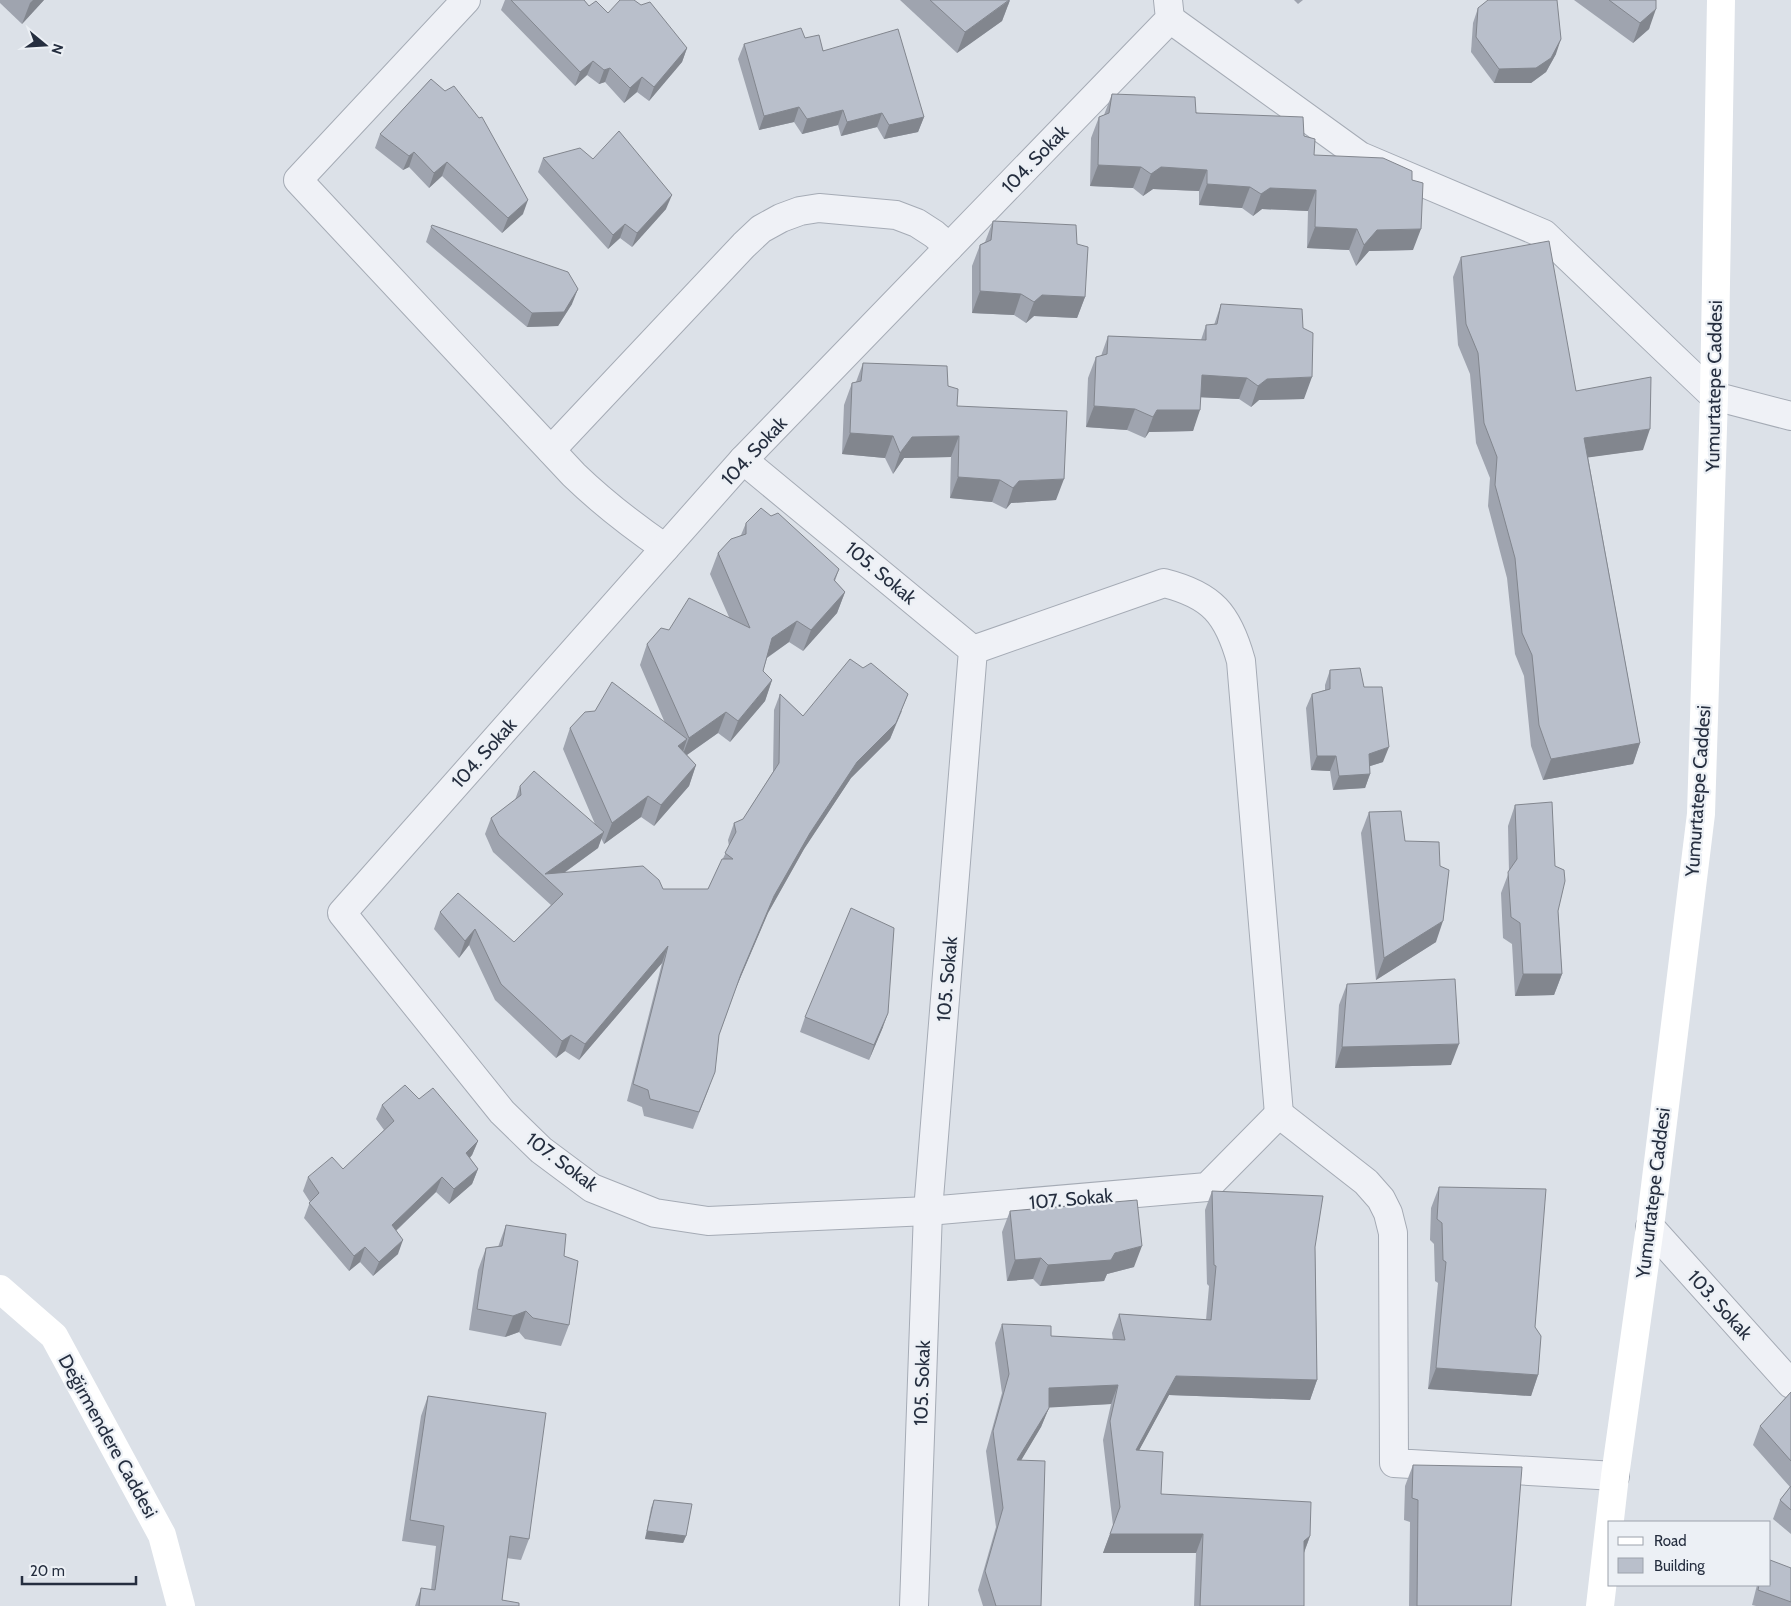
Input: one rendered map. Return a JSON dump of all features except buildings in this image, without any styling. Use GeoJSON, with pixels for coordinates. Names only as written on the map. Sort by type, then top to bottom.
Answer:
{"type":"FeatureCollection","features":[{"type":"Feature","properties":{"kind":"street"},"geometry":{"type":"LineString","coordinates":[[466,0],[298,180],[598,498],[665,548]]}},
{"type":"Feature","properties":{"kind":"street","name":"Yumurtatepe Caddesi"},"geometry":{"type":"LineString","coordinates":[[1610,1521],[1650,1227],[1701,814],[1714,396],[1721,0]]}},
{"type":"Feature","properties":{"kind":"street"},"geometry":{"type":"LineString","coordinates":[[1169,10],[1360,156],[1544,234],[1714,396],[1791,416]]}},
{"type":"Feature","properties":{"kind":"street","name":"104. Sokak"},"geometry":{"type":"LineString","coordinates":[[342,913],[744,460],[949,247],[1169,10]]}},
{"type":"Feature","properties":{"kind":"street"},"geometry":{"type":"LineString","coordinates":[[551,450],[744,244],[761,229],[781,218],[800,211],[818,208],[896,215],[917,223],[949,247]]}},
{"type":"Feature","properties":{"kind":"street","name":"105. Sokak"},"geometry":{"type":"LineString","coordinates":[[744,460],[973,650],[928,1211],[914,1606]]}},
{"type":"Feature","properties":{"kind":"street"},"geometry":{"type":"LineString","coordinates":[[973,650],[1164,583],[1186,588],[1206,599],[1222,615],[1234,637],[1241,660],[1279,1114],[1366,1182],[1381,1199],[1388,1213],[1393,1233],[1394,1463],[1615,1476]]}},
{"type":"Feature","properties":{"kind":"street","name":"107. Sokak"},"geometry":{"type":"LineString","coordinates":[[342,913],[502,1112],[541,1150],[592,1188],[655,1213],[708,1221],[928,1211],[1207,1187],[1279,1114]]}},
{"type":"Feature","properties":{"kind":"street","name":"103. Sokak"},"geometry":{"type":"LineString","coordinates":[[1650,1227],[1791,1384]]}},
{"type":"Feature","properties":{"kind":"street","name":"Değirmendere Caddesi"},"geometry":{"type":"LineString","coordinates":[[0,1289],[54,1336],[162,1535],[182,1606]]}},
{"type":"Feature","properties":{"kind":"street","name":"Yumurtatepe Caddesi"},"geometry":{"type":"LineString","coordinates":[[1600,1606],[1608,1537]]}}]}
